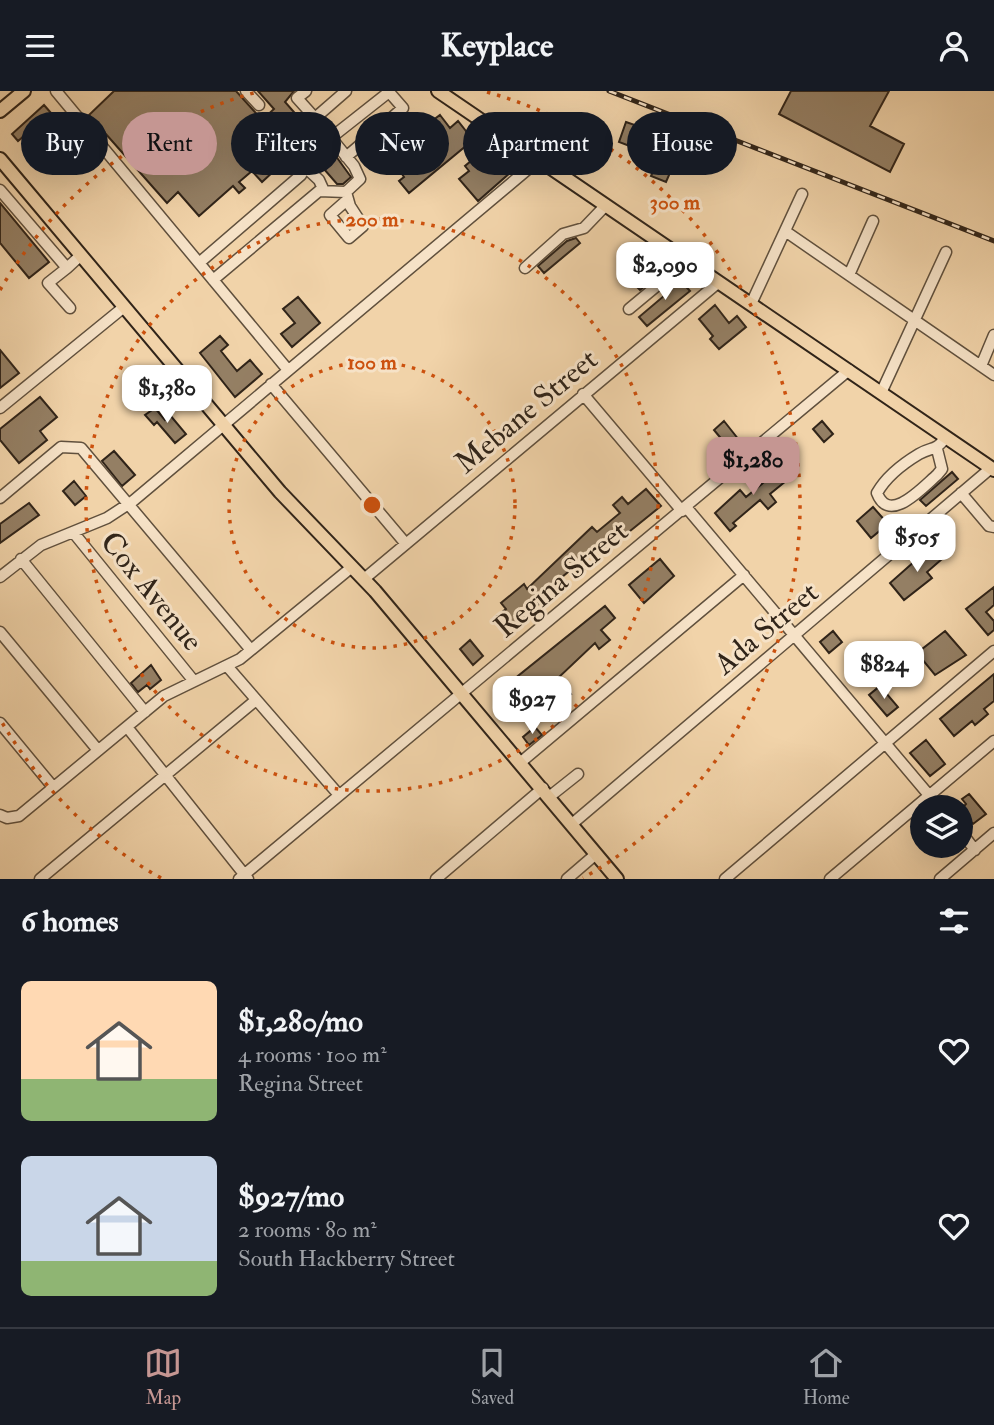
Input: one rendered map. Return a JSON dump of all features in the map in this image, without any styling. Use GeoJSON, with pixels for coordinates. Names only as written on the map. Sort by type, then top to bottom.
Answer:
{"type":"FeatureCollection","features":[{"type":"Feature","properties":{"kind":"main road"},"geometry":{"type":"LineString","coordinates":[[0,111],[24,91]]}},
{"type":"Feature","properties":{"kind":"main road"},"geometry":{"type":"LineString","coordinates":[[439,91],[470,112]]}},
{"type":"Feature","properties":{"kind":"main road"},"geometry":{"type":"LineString","coordinates":[[0,159],[280,492],[364,579],[463,692],[617,879]]}},
{"type":"Feature","properties":{"kind":"main road"},"geometry":{"type":"LineString","coordinates":[[563,175],[993,469]]}},
{"type":"Feature","properties":{"kind":"street"},"geometry":{"type":"LineString","coordinates":[[56,91],[288,370]]}},
{"type":"Feature","properties":{"kind":"street"},"geometry":{"type":"LineString","coordinates":[[246,91],[259,106]]}},
{"type":"Feature","properties":{"kind":"street"},"geometry":{"type":"LineString","coordinates":[[306,91],[297,99],[309,112]]}},
{"type":"Feature","properties":{"kind":"street"},"geometry":{"type":"LineString","coordinates":[[322,112],[345,91]]}},
{"type":"Feature","properties":{"kind":"street"},"geometry":{"type":"LineString","coordinates":[[341,132],[389,92],[403,108],[346,157]]}},
{"type":"Feature","properties":{"kind":"street"},"geometry":{"type":"LineString","coordinates":[[212,280],[320,191],[347,196],[360,179],[341,151]]}},
{"type":"Feature","properties":{"kind":"street"},"geometry":{"type":"LineString","coordinates":[[199,263],[267,206],[297,175]]}},
{"type":"Feature","properties":{"kind":"street"},"geometry":{"type":"LineString","coordinates":[[314,175],[324,191]]}},
{"type":"Feature","properties":{"kind":"street"},"geometry":{"type":"LineString","coordinates":[[0,577],[21,559],[48,542],[107,518],[128,504],[521,175]]}},
{"type":"Feature","properties":{"kind":"street"},"geometry":{"type":"LineString","coordinates":[[16,177],[0,190],[67,268]]}},
{"type":"Feature","properties":{"kind":"street"},"geometry":{"type":"LineString","coordinates":[[751,304],[802,194]]}},
{"type":"Feature","properties":{"kind":"street"},"geometry":{"type":"LineString","coordinates":[[525,268],[563,234],[583,228],[606,205]]}},
{"type":"Feature","properties":{"kind":"street"},"geometry":{"type":"LineString","coordinates":[[849,275],[873,221]]}},
{"type":"Feature","properties":{"kind":"street"},"geometry":{"type":"LineString","coordinates":[[785,230],[994,375]]}},
{"type":"Feature","properties":{"kind":"street"},"geometry":{"type":"LineString","coordinates":[[881,393],[946,252]]}},
{"type":"Feature","properties":{"kind":"street"},"geometry":{"type":"LineString","coordinates":[[70,308],[48,283],[81,255]]}},
{"type":"Feature","properties":{"kind":"street"},"geometry":{"type":"LineString","coordinates":[[629,309],[688,260]]}},
{"type":"Feature","properties":{"kind":"street","name":"Mebane Street"},"geometry":{"type":"LineString","coordinates":[[364,579],[719,282]]}},
{"type":"Feature","properties":{"kind":"street"},"geometry":{"type":"LineString","coordinates":[[0,408],[124,307]]}},
{"type":"Feature","properties":{"kind":"street"},"geometry":{"type":"LineString","coordinates":[[981,366],[994,335]]}},
{"type":"Feature","properties":{"kind":"street","name":"Regina Street"},"geometry":{"type":"LineString","coordinates":[[244,878],[339,795],[849,370]]}},
{"type":"Feature","properties":{"kind":"street"},"geometry":{"type":"LineString","coordinates":[[271,384],[406,544]]}},
{"type":"Feature","properties":{"kind":"street"},"geometry":{"type":"LineString","coordinates":[[583,394],[744,575],[930,795],[994,741]]}},
{"type":"Feature","properties":{"kind":"street"},"geometry":{"type":"LineString","coordinates":[[937,449],[942,469],[937,475],[896,507],[888,507],[880,501],[877,492],[882,484],[917,455],[937,449],[946,437]]}},
{"type":"Feature","properties":{"kind":"street"},"geometry":{"type":"LineString","coordinates":[[0,498],[61,447],[81,449],[251,650]]}},
{"type":"Feature","properties":{"kind":"street","name":"Ada Street"},"geometry":{"type":"LineString","coordinates":[[572,824],[961,493],[993,469]]}},
{"type":"Feature","properties":{"kind":"street"},"geometry":{"type":"LineString","coordinates":[[961,493],[989,526],[994,527]]}},
{"type":"Feature","properties":{"kind":"street","name":"Cox Avenue"},"geometry":{"type":"LineString","coordinates":[[73,532],[193,680]]}},
{"type":"Feature","properties":{"kind":"street"},"geometry":{"type":"LineString","coordinates":[[21,559],[145,712]]}},
{"type":"Feature","properties":{"kind":"street"},"geometry":{"type":"LineString","coordinates":[[0,815],[6,818],[19,816],[145,712],[193,680],[227,666],[251,650],[352,566]]}},
{"type":"Feature","properties":{"kind":"street"},"geometry":{"type":"LineString","coordinates":[[521,762],[744,575]]}},
{"type":"Feature","properties":{"kind":"street"},"geometry":{"type":"LineString","coordinates":[[0,632],[97,749]]}},
{"type":"Feature","properties":{"kind":"street"},"geometry":{"type":"LineString","coordinates":[[725,879],[994,651]]}},
{"type":"Feature","properties":{"kind":"street","name":"Cox Avenue"},"geometry":{"type":"LineString","coordinates":[[227,666],[339,795]]}},
{"type":"Feature","properties":{"kind":"street"},"geometry":{"type":"LineString","coordinates":[[40,879],[256,699]]}},
{"type":"Feature","properties":{"kind":"street"},"geometry":{"type":"LineString","coordinates":[[0,723],[53,786]]}},
{"type":"Feature","properties":{"kind":"street"},"geometry":{"type":"LineString","coordinates":[[127,727],[244,878]]}},
{"type":"Feature","properties":{"kind":"street"},"geometry":{"type":"LineString","coordinates":[[436,879],[546,793],[578,774]]}},
{"type":"Feature","properties":{"kind":"street"},"geometry":{"type":"LineString","coordinates":[[830,879],[910,812]]}},
{"type":"Feature","properties":{"kind":"street"},"geometry":{"type":"LineString","coordinates":[[940,879],[994,833]]}},
{"type":"Feature","properties":{"kind":"street"},"geometry":{"type":"LineString","coordinates":[[567,879],[596,854]]}},
{"type":"Feature","properties":{"kind":"building"},"geometry":{"type":"Polygon","coordinates":[[[114,91],[236,91],[255,112],[231,112],[231,175],[247,175],[239,182],[245,188],[239,193],[233,186],[199,216],[178,192],[167,203],[142,175],[217,175],[217,112],[122,112],[122,152],[108,136],[108,112],[92,112],[114,91]]]}},
{"type":"Feature","properties":{"kind":"building"},"geometry":{"type":"Polygon","coordinates":[[[258,91],[294,91],[285,102],[294,112],[271,112],[274,109],[258,91]]]}},
{"type":"Feature","properties":{"kind":"building"},"geometry":{"type":"Polygon","coordinates":[[[791,91],[889,91],[870,126],[904,144],[890,172],[779,114],[791,91]]]}},
{"type":"Feature","properties":{"kind":"building"},"geometry":{"type":"Polygon","coordinates":[[[44,105],[50,112],[36,112],[44,105]]]}},
{"type":"Feature","properties":{"kind":"building"},"geometry":{"type":"Polygon","coordinates":[[[458,121],[463,127],[463,148],[449,160],[449,127],[458,121]]]}},
{"type":"Feature","properties":{"kind":"building"},"geometry":{"type":"Polygon","coordinates":[[[626,122],[627,122],[627,145],[619,142],[626,122]]]}},
{"type":"Feature","properties":{"kind":"building"},"geometry":{"type":"Polygon","coordinates":[[[21,126],[21,138],[18,141],[12,134],[21,126]]]}},
{"type":"Feature","properties":{"kind":"building"},"geometry":{"type":"Polygon","coordinates":[[[341,163],[351,177],[343,184],[337,184],[329,175],[341,175],[341,163]]]}},
{"type":"Feature","properties":{"kind":"building"},"geometry":{"type":"Polygon","coordinates":[[[256,175],[270,175],[262,182],[256,175]]]}},
{"type":"Feature","properties":{"kind":"building"},"geometry":{"type":"Polygon","coordinates":[[[403,175],[431,175],[409,193],[399,181],[404,177],[403,175]]]}},
{"type":"Feature","properties":{"kind":"building"},"geometry":{"type":"Polygon","coordinates":[[[464,175],[508,175],[478,201],[459,179],[464,175]]]}},
{"type":"Feature","properties":{"kind":"building"},"geometry":{"type":"Polygon","coordinates":[[[651,175],[669,175],[666,182],[651,175]]]}},
{"type":"Feature","properties":{"kind":"building"},"geometry":{"type":"Polygon","coordinates":[[[0,203],[49,262],[29,278],[0,243],[0,203]]]}},
{"type":"Feature","properties":{"kind":"building"},"geometry":{"type":"Polygon","coordinates":[[[576,238],[580,243],[544,273],[538,266],[567,241],[576,238]]]}},
{"type":"Feature","properties":{"kind":"building"},"geometry":{"type":"Polygon","coordinates":[[[655,268],[660,274],[640,290],[635,285],[655,268]]]}},
{"type":"Feature","properties":{"kind":"building"},"geometry":{"type":"Polygon","coordinates":[[[678,278],[690,291],[647,326],[639,317],[671,290],[668,287],[678,278]]]}},
{"type":"Feature","properties":{"kind":"building"},"geometry":{"type":"Polygon","coordinates":[[[298,297],[320,323],[292,347],[281,334],[295,323],[283,309],[298,297]]]}},
{"type":"Feature","properties":{"kind":"building"},"geometry":{"type":"Polygon","coordinates":[[[715,305],[729,323],[737,316],[746,327],[719,349],[710,339],[713,336],[699,319],[715,305]]]}},
{"type":"Feature","properties":{"kind":"building"},"geometry":{"type":"Polygon","coordinates":[[[220,336],[228,345],[221,351],[237,371],[250,360],[262,374],[235,397],[200,353],[220,336]]]}},
{"type":"Feature","properties":{"kind":"building"},"geometry":{"type":"Polygon","coordinates":[[[0,350],[19,373],[0,388],[0,350]]]}},
{"type":"Feature","properties":{"kind":"building"},"geometry":{"type":"Polygon","coordinates":[[[40,397],[57,417],[40,431],[47,440],[19,463],[0,440],[0,429],[40,397]]]}},
{"type":"Feature","properties":{"kind":"building"},"geometry":{"type":"Polygon","coordinates":[[[155,408],[165,420],[170,415],[186,434],[175,443],[157,422],[154,425],[145,415],[155,408]]]}},
{"type":"Feature","properties":{"kind":"building"},"geometry":{"type":"Polygon","coordinates":[[[724,421],[739,440],[729,448],[714,430],[724,421]]]}},
{"type":"Feature","properties":{"kind":"building"},"geometry":{"type":"Polygon","coordinates":[[[822,421],[833,434],[824,442],[813,429],[822,421]]]}},
{"type":"Feature","properties":{"kind":"building"},"geometry":{"type":"Polygon","coordinates":[[[114,451],[135,475],[122,486],[102,461],[114,451]]]}},
{"type":"Feature","properties":{"kind":"building"},"geometry":{"type":"Polygon","coordinates":[[[776,460],[787,473],[782,477],[786,481],[770,494],[776,502],[768,509],[760,500],[733,523],[736,526],[730,531],[715,513],[740,490],[746,497],[769,478],[762,471],[776,460]]]}},
{"type":"Feature","properties":{"kind":"building"},"geometry":{"type":"Polygon","coordinates":[[[952,472],[958,479],[926,506],[920,500],[952,472]]]}},
{"type":"Feature","properties":{"kind":"building"},"geometry":{"type":"Polygon","coordinates":[[[74,481],[86,496],[75,505],[63,491],[74,481]]]}},
{"type":"Feature","properties":{"kind":"building"},"geometry":{"type":"Polygon","coordinates":[[[646,489],[661,506],[614,544],[603,551],[599,546],[583,558],[589,565],[579,574],[574,567],[555,583],[558,587],[505,634],[493,619],[506,609],[501,603],[524,584],[527,589],[592,527],[597,532],[620,513],[613,505],[622,497],[628,504],[646,489]]]}},
{"type":"Feature","properties":{"kind":"building"},"geometry":{"type":"Polygon","coordinates":[[[29,503],[39,515],[0,543],[0,524],[29,503]]]}},
{"type":"Feature","properties":{"kind":"building"},"geometry":{"type":"Polygon","coordinates":[[[873,507],[888,524],[871,538],[857,521],[873,507]]]}},
{"type":"Feature","properties":{"kind":"building"},"geometry":{"type":"Polygon","coordinates":[[[933,545],[943,558],[927,572],[932,578],[904,600],[890,583],[933,545]]]}},
{"type":"Feature","properties":{"kind":"building"},"geometry":{"type":"Polygon","coordinates":[[[660,559],[674,576],[644,603],[629,585],[660,559]]]}},
{"type":"Feature","properties":{"kind":"building"},"geometry":{"type":"Polygon","coordinates":[[[994,587],[994,605],[986,612],[994,621],[994,630],[988,635],[966,609],[994,587]]]}},
{"type":"Feature","properties":{"kind":"building"},"geometry":{"type":"Polygon","coordinates":[[[605,606],[615,618],[601,630],[610,640],[599,649],[595,643],[558,678],[571,694],[560,702],[544,683],[514,713],[502,698],[517,685],[513,680],[605,606]]]}},
{"type":"Feature","properties":{"kind":"building"},"geometry":{"type":"Polygon","coordinates":[[[833,631],[842,642],[829,653],[820,642],[833,631]]]}},
{"type":"Feature","properties":{"kind":"building"},"geometry":{"type":"Polygon","coordinates":[[[945,631],[966,655],[935,675],[917,653],[945,631]]]}},
{"type":"Feature","properties":{"kind":"building"},"geometry":{"type":"Polygon","coordinates":[[[470,640],[483,656],[473,665],[460,649],[470,640]]]}},
{"type":"Feature","properties":{"kind":"building"},"geometry":{"type":"Polygon","coordinates":[[[151,665],[161,680],[150,689],[147,685],[138,692],[131,683],[151,665]]]}},
{"type":"Feature","properties":{"kind":"building"},"geometry":{"type":"Polygon","coordinates":[[[994,674],[994,701],[984,709],[988,714],[975,725],[972,721],[954,736],[940,719],[994,674]]]}},
{"type":"Feature","properties":{"kind":"building"},"geometry":{"type":"Polygon","coordinates":[[[880,686],[898,707],[887,716],[869,695],[880,686]]]}},
{"type":"Feature","properties":{"kind":"building"},"geometry":{"type":"Polygon","coordinates":[[[535,727],[542,735],[529,745],[523,737],[535,727]]]}},
{"type":"Feature","properties":{"kind":"building"},"geometry":{"type":"Polygon","coordinates":[[[926,740],[945,764],[930,776],[910,753],[926,740]]]}},
{"type":"Feature","properties":{"kind":"building"},"geometry":{"type":"Polygon","coordinates":[[[973,799],[986,814],[973,824],[973,799]]]}},
{"type":"Feature","properties":{"kind":"railway"},"geometry":{"type":"LineString","coordinates":[[609,91],[994,241]]}}]}
